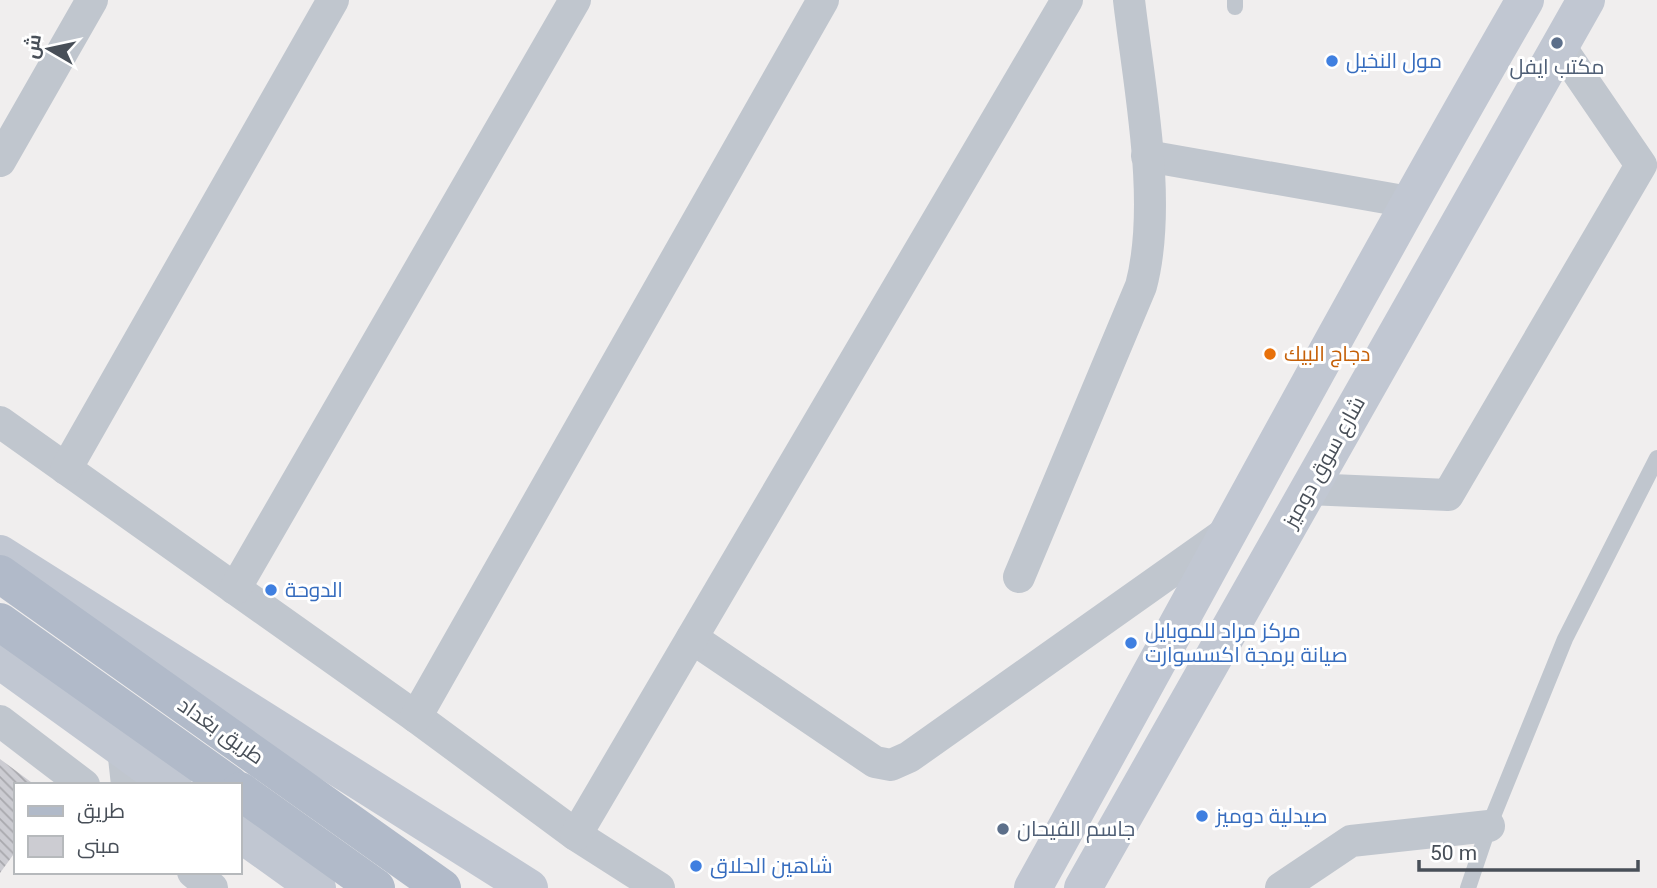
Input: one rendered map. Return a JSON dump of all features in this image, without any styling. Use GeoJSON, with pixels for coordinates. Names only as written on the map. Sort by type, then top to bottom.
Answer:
{"type":"FeatureCollection","features":[{"type":"Feature","properties":{"kind":"main road"},"geometry":{"type":"LineString","coordinates":[[1033,888],[1233,528],[1409,202],[1525,0]]}},
{"type":"Feature","properties":{"kind":"main road","name":"شارع سوق دوميز"},"geometry":{"type":"LineString","coordinates":[[1083,888],[1586,0]]}},
{"type":"Feature","properties":{"kind":"main road"},"geometry":{"type":"LineString","coordinates":[[0,554],[529,888]]}},
{"type":"Feature","properties":{"kind":"main road","name":"طريق بغداد"},"geometry":{"type":"LineString","coordinates":[[0,574],[442,888]]}},
{"type":"Feature","properties":{"kind":"main road","name":"طريق بغداد"},"geometry":{"type":"LineString","coordinates":[[0,622],[227,783]]}},
{"type":"Feature","properties":{"kind":"main road"},"geometry":{"type":"LineString","coordinates":[[0,660],[125,767],[168,783]]}},
{"type":"Feature","properties":{"kind":"main road","name":"طريق بغداد"},"geometry":{"type":"LineString","coordinates":[[242,792],[376,888]]}},
{"type":"Feature","properties":{"kind":"main road"},"geometry":{"type":"LineString","coordinates":[[242,834],[317,888]]}},
{"type":"Feature","properties":{"kind":"street"},"geometry":{"type":"LineString","coordinates":[[0,161],[92,0]]}},
{"type":"Feature","properties":{"kind":"street"},"geometry":{"type":"LineString","coordinates":[[66,470],[333,0]]}},
{"type":"Feature","properties":{"kind":"street"},"geometry":{"type":"LineString","coordinates":[[234,589],[575,0]]}},
{"type":"Feature","properties":{"kind":"street"},"geometry":{"type":"LineString","coordinates":[[416,717],[823,0]]}},
{"type":"Feature","properties":{"kind":"street"},"geometry":{"type":"LineString","coordinates":[[576,835],[1067,0]]}},
{"type":"Feature","properties":{"kind":"street"},"geometry":{"type":"LineString","coordinates":[[1019,577],[1140,286],[1149,256],[1147,156],[1129,0]]}},
{"type":"Feature","properties":{"kind":"street"},"geometry":{"type":"LineString","coordinates":[[1308,489],[1448,495],[1642,165],[1559,45]]}},
{"type":"Feature","properties":{"kind":"street"},"geometry":{"type":"LineString","coordinates":[[1147,156],[1409,202]]}},
{"type":"Feature","properties":{"kind":"street"},"geometry":{"type":"LineString","coordinates":[[0,422],[416,717],[576,835],[659,888]]}},
{"type":"Feature","properties":{"kind":"street"},"geometry":{"type":"LineString","coordinates":[[692,638],[875,762],[891,765],[909,758],[1233,528]]}},
{"type":"Feature","properties":{"kind":"street"},"geometry":{"type":"LineString","coordinates":[[0,720],[81,783]]}},
{"type":"Feature","properties":{"kind":"street"},"geometry":{"type":"LineString","coordinates":[[1281,888],[1350,841],[1489,826]]}},
{"type":"Feature","properties":{"kind":"street"},"geometry":{"type":"LineString","coordinates":[[195,874],[212,888]]}},
{"type":"Feature","properties":{"kind":"lane"},"geometry":{"type":"LineString","coordinates":[[1468,888],[1489,826],[1565,639],[1657,458]]}},
{"type":"Feature","properties":{"kind":"building"},"geometry":{"type":"Polygon","coordinates":[[[0,759],[32,783],[14,783],[14,854],[0,873],[0,759]]]}},
{"type":"Feature","properties":{"kind":"place","name":"مكتب ايفل"},"geometry":{"type":"Point","coordinates":[1557,43]}},
{"type":"Feature","properties":{"kind":"place","name":"مول النخيل"},"geometry":{"type":"Point","coordinates":[1332,61]}},
{"type":"Feature","properties":{"kind":"place","name":"دجاج البيك"},"geometry":{"type":"Point","coordinates":[1270,354]}},
{"type":"Feature","properties":{"kind":"place","name":"الدوحة"},"geometry":{"type":"Point","coordinates":[271,590]}},
{"type":"Feature","properties":{"kind":"place","name":"مركز مراد للموبايل صيانة برمجة اكسسوارت"},"geometry":{"type":"Point","coordinates":[1131,643]}},
{"type":"Feature","properties":{"kind":"place","name":"صيدلية دوميز"},"geometry":{"type":"Point","coordinates":[1202,816]}},
{"type":"Feature","properties":{"kind":"place","name":"جاسم الفيحان"},"geometry":{"type":"Point","coordinates":[1003,829]}},
{"type":"Feature","properties":{"kind":"place","name":"شاهين الحلاق"},"geometry":{"type":"Point","coordinates":[696,866]}}]}
